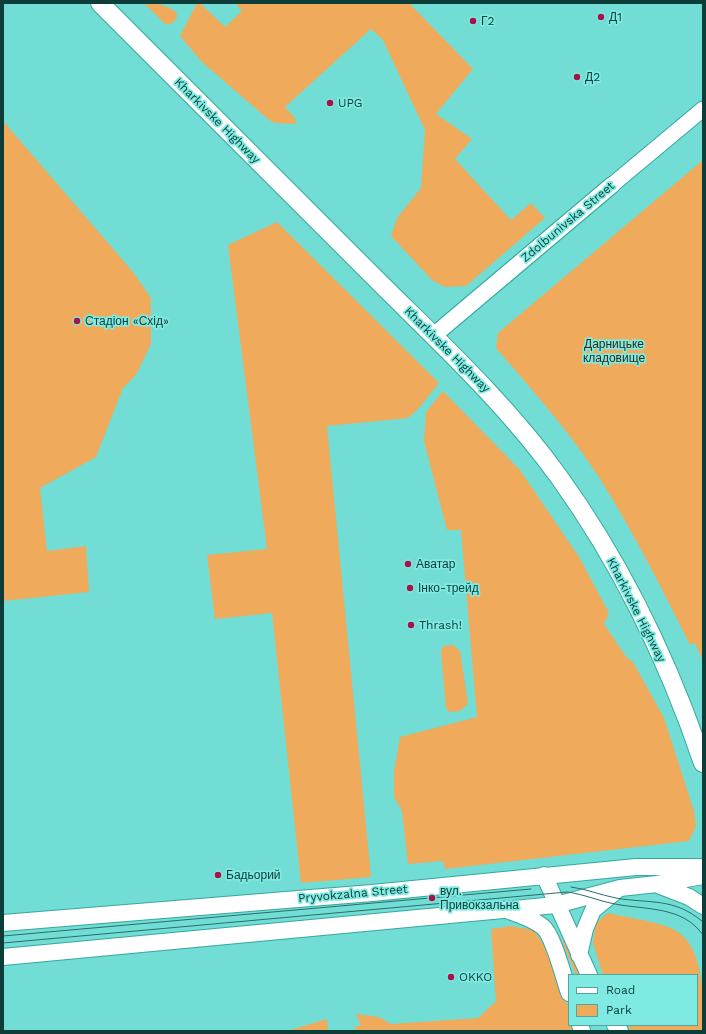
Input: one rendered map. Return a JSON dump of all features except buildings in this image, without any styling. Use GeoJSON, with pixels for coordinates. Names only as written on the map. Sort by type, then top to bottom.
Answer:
{"type":"FeatureCollection","features":[{"type":"Feature","properties":{"kind":"main road","name":"Kharkivske Highway"},"geometry":{"type":"LineString","coordinates":[[100,3],[469,371],[530,439],[560,478],[612,562],[656,645],[675,687],[703,763]]}},
{"type":"Feature","properties":{"kind":"main road","name":"Zdolbunivska Street"},"geometry":{"type":"LineString","coordinates":[[433,336],[612,185]]}},
{"type":"Feature","properties":{"kind":"main road","name":"Pryvokzalna Street"},"geometry":{"type":"LineString","coordinates":[[3,923],[372,893],[636,867],[703,867]]}},
{"type":"Feature","properties":{"kind":"main road"},"geometry":{"type":"LineString","coordinates":[[544,876],[588,974]]}},
{"type":"Feature","properties":{"kind":"main road"},"geometry":{"type":"LineString","coordinates":[[3,957],[556,905],[620,888],[657,884],[703,876]]}},
{"type":"Feature","properties":{"kind":"main road"},"geometry":{"type":"LineString","coordinates":[[657,884],[689,897],[703,906]]}},
{"type":"Feature","properties":{"kind":"main road"},"geometry":{"type":"LineString","coordinates":[[579,956],[585,929],[593,910],[620,888]]}},
{"type":"Feature","properties":{"kind":"main road"},"geometry":{"type":"LineString","coordinates":[[506,909],[531,919],[544,928],[552,942],[568,990]]}},
{"type":"Feature","properties":{"kind":"street","name":"Zdolbunivska Street"},"geometry":{"type":"LineString","coordinates":[[612,185],[703,109]]}},
{"type":"Feature","properties":{"kind":"green space"},"geometry":{"type":"Polygon","coordinates":[[[144,3],[166,6],[177,13],[177,18],[171,24],[165,24],[144,3]]]}},
{"type":"Feature","properties":{"kind":"green space"},"geometry":{"type":"Polygon","coordinates":[[[197,3],[200,3],[225,27],[242,11],[235,3],[409,3],[473,69],[436,114],[472,139],[455,159],[511,220],[531,203],[545,218],[466,286],[445,287],[433,281],[391,236],[397,218],[421,188],[425,130],[383,40],[371,29],[285,107],[295,118],[296,124],[275,123],[269,120],[202,62],[180,36],[197,3]]]}},
{"type":"Feature","properties":{"kind":"green space","name":"Стадіон «Схід»"},"geometry":{"type":"Polygon","coordinates":[[[3,121],[133,272],[151,298],[151,344],[136,375],[123,388],[96,457],[40,488],[47,551],[86,546],[89,592],[3,601],[3,121]]]}},
{"type":"Feature","properties":{"kind":"green space","name":"Дарницьке кладовище"},"geometry":{"type":"Polygon","coordinates":[[[703,160],[703,661],[695,643],[690,645],[636,540],[600,479],[563,428],[496,348],[498,333],[703,160]]]}},
{"type":"Feature","properties":{"kind":"green space"},"geometry":{"type":"Polygon","coordinates":[[[277,222],[439,383],[419,408],[408,418],[327,426],[371,877],[301,883],[272,613],[215,619],[207,555],[267,549],[228,245],[277,222]]]}},
{"type":"Feature","properties":{"kind":"green space"},"geometry":{"type":"Polygon","coordinates":[[[443,391],[520,470],[579,557],[609,613],[604,624],[627,658],[633,662],[664,718],[694,811],[696,826],[689,841],[445,869],[443,861],[408,864],[402,811],[394,797],[394,772],[400,737],[477,717],[461,530],[447,530],[424,441],[426,412],[443,391]]]}},
{"type":"Feature","properties":{"kind":"green space"},"geometry":{"type":"Polygon","coordinates":[[[453,645],[460,651],[468,704],[460,711],[449,712],[446,708],[441,652],[443,646],[453,645]]]}},
{"type":"Feature","properties":{"kind":"green space"},"geometry":{"type":"Polygon","coordinates":[[[608,913],[646,921],[668,927],[680,934],[690,944],[696,957],[700,972],[703,1003],[703,1031],[631,1031],[628,1026],[698,1026],[698,974],[603,974],[593,943],[596,923],[608,913]]]}},
{"type":"Feature","properties":{"kind":"green space"},"geometry":{"type":"Polygon","coordinates":[[[511,926],[534,930],[547,950],[568,1006],[568,1026],[576,1026],[578,1031],[356,1031],[355,1026],[361,1026],[356,1014],[379,1017],[391,1024],[478,1018],[496,1001],[491,929],[511,926]]]}},
{"type":"Feature","properties":{"kind":"green space"},"geometry":{"type":"Polygon","coordinates":[[[569,939],[583,974],[576,974],[562,941],[569,939]]]}},
{"type":"Feature","properties":{"kind":"green space"},"geometry":{"type":"Polygon","coordinates":[[[327,1019],[328,1031],[287,1031],[327,1019]]]}},
{"type":"Feature","properties":{"kind":"tram line"},"geometry":{"type":"LineString","coordinates":[[571,887],[616,898],[672,905],[692,914],[703,922]]}},
{"type":"Feature","properties":{"kind":"tram line"},"geometry":{"type":"LineString","coordinates":[[3,936],[531,889]]}},
{"type":"Feature","properties":{"kind":"tram line"},"geometry":{"type":"LineString","coordinates":[[3,943],[567,892],[615,904],[675,914],[695,926],[703,935]]}},
{"type":"Feature","properties":{"kind":"place","name":"Д1"},"geometry":{"type":"Point","coordinates":[601,17]}},
{"type":"Feature","properties":{"kind":"place","name":"Г2"},"geometry":{"type":"Point","coordinates":[473,21]}},
{"type":"Feature","properties":{"kind":"place","name":"Д2"},"geometry":{"type":"Point","coordinates":[577,77]}},
{"type":"Feature","properties":{"kind":"place","name":"UPG"},"geometry":{"type":"Point","coordinates":[330,103]}},
{"type":"Feature","properties":{"kind":"place","name":"Стадіон «Схід»"},"geometry":{"type":"Point","coordinates":[77,321]}},
{"type":"Feature","properties":{"kind":"place","name":"Аватар"},"geometry":{"type":"Point","coordinates":[408,564]}},
{"type":"Feature","properties":{"kind":"place","name":"Інко-трейд"},"geometry":{"type":"Point","coordinates":[410,588]}},
{"type":"Feature","properties":{"kind":"place","name":"Thrash!"},"geometry":{"type":"Point","coordinates":[411,625]}},
{"type":"Feature","properties":{"kind":"place","name":"Бадьорий"},"geometry":{"type":"Point","coordinates":[218,875]}},
{"type":"Feature","properties":{"kind":"place","name":"вул. Привокзальна"},"geometry":{"type":"Point","coordinates":[432,898]}},
{"type":"Feature","properties":{"kind":"place","name":"OKKO"},"geometry":{"type":"Point","coordinates":[451,977]}}]}
